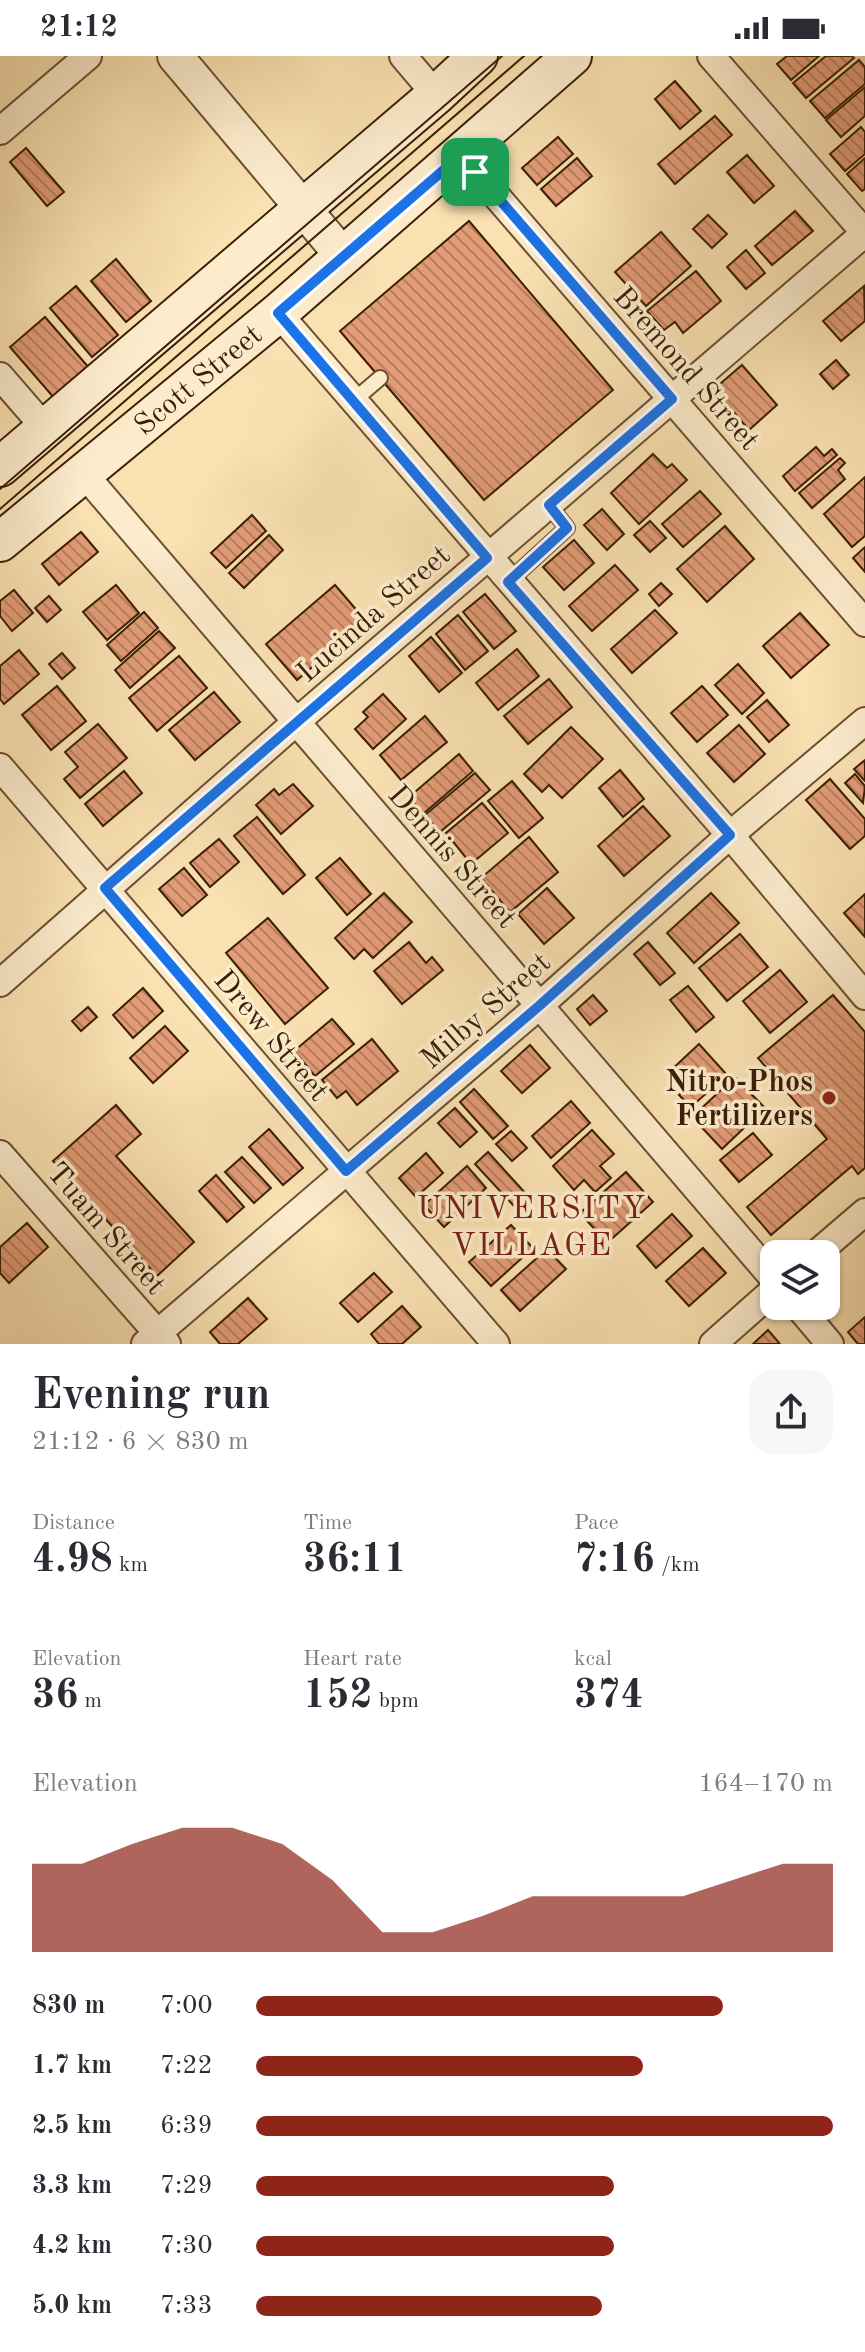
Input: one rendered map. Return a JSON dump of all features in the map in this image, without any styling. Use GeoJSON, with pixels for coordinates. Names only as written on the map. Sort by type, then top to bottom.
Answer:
{"type":"FeatureCollection","features":[{"type":"Feature","properties":{"kind":"main road","name":"Scott Street"},"geometry":{"type":"LineString","coordinates":[[0,467],[478,56]]}},
{"type":"Feature","properties":{"kind":"main road","name":"Scott Street"},"geometry":{"type":"LineString","coordinates":[[0,542],[278,313],[572,56]]}},
{"type":"Feature","properties":{"kind":"street"},"geometry":{"type":"LineString","coordinates":[[0,131],[88,56]]}},
{"type":"Feature","properties":{"kind":"street"},"geometry":{"type":"LineString","coordinates":[[175,56],[343,256]]}},
{"type":"Feature","properties":{"kind":"street"},"geometry":{"type":"LineString","coordinates":[[403,56],[436,95]]}},
{"type":"Feature","properties":{"kind":"street"},"geometry":{"type":"LineString","coordinates":[[711,56],[865,233]]}},
{"type":"Feature","properties":{"kind":"street","name":"Bremond Street"},"geometry":{"type":"LineString","coordinates":[[461,155],[865,623]]}},
{"type":"Feature","properties":{"kind":"street","name":"Lucinda Street"},"geometry":{"type":"LineString","coordinates":[[0,983],[296,722],[865,233]]}},
{"type":"Feature","properties":{"kind":"street"},"geometry":{"type":"LineString","coordinates":[[278,313],[730,835],[865,996]]}},
{"type":"Feature","properties":{"kind":"street"},"geometry":{"type":"LineString","coordinates":[[0,376],[45,428]]}},
{"type":"Feature","properties":{"kind":"street","name":"Dennis Street"},"geometry":{"type":"LineString","coordinates":[[84,474],[760,1263]]}},
{"type":"Feature","properties":{"kind":"street","name":"Milby Street"},"geometry":{"type":"LineString","coordinates":[[156,1340],[730,835],[865,721]]}},
{"type":"Feature","properties":{"kind":"street","name":"Drew Street"},"geometry":{"type":"LineString","coordinates":[[0,767],[496,1344]]}},
{"type":"Feature","properties":{"kind":"street","name":"Tuam Street"},"geometry":{"type":"LineString","coordinates":[[0,1154],[156,1340]]}},
{"type":"Feature","properties":{"kind":"street"},"geometry":{"type":"LineString","coordinates":[[832,1240],[865,1212]]}},
{"type":"Feature","properties":{"kind":"street"},"geometry":{"type":"LineString","coordinates":[[713,1344],[760,1302]]}},
{"type":"Feature","properties":{"kind":"street"},"geometry":{"type":"LineString","coordinates":[[810,1320],[830,1344]]}},
{"type":"Feature","properties":{"kind":"lane"},"geometry":{"type":"LineString","coordinates":[[353,401],[380,378]]}},
{"type":"Feature","properties":{"kind":"lane"},"geometry":{"type":"LineString","coordinates":[[508,582],[567,528],[549,505]]}},
{"type":"Feature","properties":{"kind":"building"},"geometry":{"type":"Polygon","coordinates":[[[787,56],[819,56],[791,80],[777,64],[787,56]]]}},
{"type":"Feature","properties":{"kind":"building"},"geometry":{"type":"Polygon","coordinates":[[[826,56],[854,58],[806,98],[793,83],[826,56]]]}},
{"type":"Feature","properties":{"kind":"building"},"geometry":{"type":"Polygon","coordinates":[[[859,60],[865,67],[865,84],[825,118],[810,101],[859,60]]]}},
{"type":"Feature","properties":{"kind":"building"},"geometry":{"type":"Polygon","coordinates":[[[675,81],[701,111],[680,129],[655,99],[675,81]]]}},
{"type":"Feature","properties":{"kind":"building"},"geometry":{"type":"Polygon","coordinates":[[[865,87],[865,116],[841,137],[826,120],[865,87]]]}},
{"type":"Feature","properties":{"kind":"building"},"geometry":{"type":"Polygon","coordinates":[[[715,116],[732,135],[675,184],[658,164],[715,116]]]}},
{"type":"Feature","properties":{"kind":"building"},"geometry":{"type":"Polygon","coordinates":[[[861,127],[865,132],[865,154],[845,171],[830,154],[861,127]]]}},
{"type":"Feature","properties":{"kind":"building"},"geometry":{"type":"Polygon","coordinates":[[[558,137],[573,154],[537,185],[522,168],[558,137]]]}},
{"type":"Feature","properties":{"kind":"building"},"geometry":{"type":"Polygon","coordinates":[[[26,148],[64,192],[47,206],[10,162],[26,148]]]}},
{"type":"Feature","properties":{"kind":"building"},"geometry":{"type":"Polygon","coordinates":[[[747,155],[774,186],[754,203],[727,172],[747,155]]]}},
{"type":"Feature","properties":{"kind":"building"},"geometry":{"type":"Polygon","coordinates":[[[577,158],[592,176],[556,206],[541,189],[577,158]]]}},
{"type":"Feature","properties":{"kind":"building"},"geometry":{"type":"Polygon","coordinates":[[[865,158],[865,189],[862,191],[847,174],[865,158]]]}},
{"type":"Feature","properties":{"kind":"building"},"geometry":{"type":"Polygon","coordinates":[[[795,211],[813,231],[772,265],[755,246],[795,211]]]}},
{"type":"Feature","properties":{"kind":"building"},"geometry":{"type":"Polygon","coordinates":[[[708,215],[727,234],[712,248],[693,229],[708,215]]]}},
{"type":"Feature","properties":{"kind":"building"},"geometry":{"type":"Polygon","coordinates":[[[469,221],[613,390],[484,500],[340,331],[469,221]]]}},
{"type":"Feature","properties":{"kind":"building"},"geometry":{"type":"Polygon","coordinates":[[[661,232],[691,266],[646,306],[615,272],[661,232]]]}},
{"type":"Feature","properties":{"kind":"building"},"geometry":{"type":"Polygon","coordinates":[[[746,250],[765,273],[746,289],[727,267],[746,250]]]}},
{"type":"Feature","properties":{"kind":"building"},"geometry":{"type":"Polygon","coordinates":[[[116,259],[151,301],[126,322],[91,281],[116,259]]]}},
{"type":"Feature","properties":{"kind":"building"},"geometry":{"type":"Polygon","coordinates":[[[696,271],[721,301],[683,333],[675,322],[664,330],[647,311],[696,271]]]}},
{"type":"Feature","properties":{"kind":"building"},"geometry":{"type":"Polygon","coordinates":[[[76,286],[118,335],[92,357],[50,308],[76,286]]]}},
{"type":"Feature","properties":{"kind":"building"},"geometry":{"type":"Polygon","coordinates":[[[864,286],[865,321],[841,341],[823,321],[864,286]]]}},
{"type":"Feature","properties":{"kind":"building"},"geometry":{"type":"Polygon","coordinates":[[[45,317],[90,369],[55,399],[10,347],[45,317]]]}},
{"type":"Feature","properties":{"kind":"building"},"geometry":{"type":"Polygon","coordinates":[[[836,360],[849,375],[833,389],[820,374],[836,360]]]}},
{"type":"Feature","properties":{"kind":"building"},"geometry":{"type":"Polygon","coordinates":[[[742,365],[777,405],[749,430],[714,389],[742,365]]]}},
{"type":"Feature","properties":{"kind":"building"},"geometry":{"type":"Polygon","coordinates":[[[816,447],[824,456],[832,449],[837,455],[795,491],[783,476],[816,447]]]}},
{"type":"Feature","properties":{"kind":"building"},"geometry":{"type":"Polygon","coordinates":[[[653,454],[667,468],[672,464],[687,480],[639,524],[611,493],[653,454]]]}},
{"type":"Feature","properties":{"kind":"building"},"geometry":{"type":"Polygon","coordinates":[[[840,458],[845,463],[838,470],[845,479],[812,508],[799,493],[840,458]]]}},
{"type":"Feature","properties":{"kind":"building"},"geometry":{"type":"Polygon","coordinates":[[[865,477],[865,536],[852,547],[824,514],[865,477]]]}},
{"type":"Feature","properties":{"kind":"building"},"geometry":{"type":"Polygon","coordinates":[[[700,491],[721,514],[683,547],[662,524],[700,491]]]}},
{"type":"Feature","properties":{"kind":"building"},"geometry":{"type":"Polygon","coordinates":[[[602,509],[624,534],[607,550],[584,525],[602,509]]]}},
{"type":"Feature","properties":{"kind":"building"},"geometry":{"type":"Polygon","coordinates":[[[252,515],[266,531],[226,568],[211,553],[252,515]]]}},
{"type":"Feature","properties":{"kind":"building"},"geometry":{"type":"Polygon","coordinates":[[[650,521],[666,538],[650,552],[634,535],[650,521]]]}},
{"type":"Feature","properties":{"kind":"building"},"geometry":{"type":"Polygon","coordinates":[[[725,526],[754,559],[707,602],[677,569],[725,526]]]}},
{"type":"Feature","properties":{"kind":"building"},"geometry":{"type":"Polygon","coordinates":[[[81,532],[98,552],[59,585],[42,564],[81,532]]]}},
{"type":"Feature","properties":{"kind":"building"},"geometry":{"type":"Polygon","coordinates":[[[269,535],[283,550],[244,588],[229,573],[269,535]]]}},
{"type":"Feature","properties":{"kind":"building"},"geometry":{"type":"Polygon","coordinates":[[[574,540],[594,563],[564,590],[543,567],[574,540]]]}},
{"type":"Feature","properties":{"kind":"building"},"geometry":{"type":"Polygon","coordinates":[[[865,547],[865,572],[853,558],[865,547]]]}},
{"type":"Feature","properties":{"kind":"building"},"geometry":{"type":"Polygon","coordinates":[[[615,565],[638,590],[592,631],[569,606],[615,565]]]}},
{"type":"Feature","properties":{"kind":"building"},"geometry":{"type":"Polygon","coordinates":[[[661,583],[672,594],[659,606],[649,594],[661,583]]]}},
{"type":"Feature","properties":{"kind":"building"},"geometry":{"type":"Polygon","coordinates":[[[116,585],[139,613],[107,640],[83,612],[116,585]]]}},
{"type":"Feature","properties":{"kind":"building"},"geometry":{"type":"Polygon","coordinates":[[[335,585],[366,621],[297,680],[266,644],[335,585]]]}},
{"type":"Feature","properties":{"kind":"building"},"geometry":{"type":"Polygon","coordinates":[[[14,590],[33,613],[12,631],[0,616],[0,601],[14,590]]]}},
{"type":"Feature","properties":{"kind":"building"},"geometry":{"type":"Polygon","coordinates":[[[485,594],[516,631],[494,649],[463,612],[485,594]]]}},
{"type":"Feature","properties":{"kind":"building"},"geometry":{"type":"Polygon","coordinates":[[[49,596],[61,610],[47,622],[35,608],[49,596]]]}},
{"type":"Feature","properties":{"kind":"building"},"geometry":{"type":"Polygon","coordinates":[[[655,610],[677,633],[632,673],[611,649],[655,610]]]}},
{"type":"Feature","properties":{"kind":"building"},"geometry":{"type":"Polygon","coordinates":[[[144,612],[158,628],[121,661],[107,645],[144,612]]]}},
{"type":"Feature","properties":{"kind":"building"},"geometry":{"type":"Polygon","coordinates":[[[800,613],[829,645],[791,678],[763,646],[800,613]]]}},
{"type":"Feature","properties":{"kind":"building"},"geometry":{"type":"Polygon","coordinates":[[[458,615],[488,651],[465,670],[436,634],[458,615]]]}},
{"type":"Feature","properties":{"kind":"building"},"geometry":{"type":"Polygon","coordinates":[[[159,631],[175,648],[130,688],[115,670],[159,631]]]}},
{"type":"Feature","properties":{"kind":"building"},"geometry":{"type":"Polygon","coordinates":[[[431,637],[462,673],[439,692],[409,656],[431,637]]]}},
{"type":"Feature","properties":{"kind":"building"},"geometry":{"type":"Polygon","coordinates":[[[517,649],[539,676],[498,710],[476,683],[517,649]]]}},
{"type":"Feature","properties":{"kind":"building"},"geometry":{"type":"Polygon","coordinates":[[[19,650],[39,674],[4,704],[0,699],[0,666],[19,650]]]}},
{"type":"Feature","properties":{"kind":"building"},"geometry":{"type":"Polygon","coordinates":[[[62,653],[75,668],[62,679],[49,664],[62,653]]]}},
{"type":"Feature","properties":{"kind":"building"},"geometry":{"type":"Polygon","coordinates":[[[179,656],[207,688],[157,731],[129,698],[179,656]]]}},
{"type":"Feature","properties":{"kind":"building"},"geometry":{"type":"Polygon","coordinates":[[[738,664],[764,693],[742,714],[715,685],[738,664]]]}},
{"type":"Feature","properties":{"kind":"building"},"geometry":{"type":"Polygon","coordinates":[[[549,679],[572,707],[528,744],[504,716],[549,679]]]}},
{"type":"Feature","properties":{"kind":"building"},"geometry":{"type":"Polygon","coordinates":[[[57,686],[86,721],[51,750],[22,715],[57,686]]]}},
{"type":"Feature","properties":{"kind":"building"},"geometry":{"type":"Polygon","coordinates":[[[702,686],[728,715],[697,742],[671,713],[702,686]]]}},
{"type":"Feature","properties":{"kind":"building"},"geometry":{"type":"Polygon","coordinates":[[[214,692],[240,722],[195,760],[169,730],[214,692]]]}},
{"type":"Feature","properties":{"kind":"building"},"geometry":{"type":"Polygon","coordinates":[[[383,694],[406,719],[373,749],[355,729],[368,717],[363,712],[383,694]]]}},
{"type":"Feature","properties":{"kind":"building"},"geometry":{"type":"Polygon","coordinates":[[[767,700],[789,725],[769,742],[747,717],[767,700]]]}},
{"type":"Feature","properties":{"kind":"building"},"geometry":{"type":"Polygon","coordinates":[[[425,716],[447,742],[401,780],[380,755],[425,716]]]}},
{"type":"Feature","properties":{"kind":"building"},"geometry":{"type":"Polygon","coordinates":[[[98,724],[127,758],[80,798],[64,779],[78,767],[65,752],[98,724]]]}},
{"type":"Feature","properties":{"kind":"building"},"geometry":{"type":"Polygon","coordinates":[[[739,725],[765,754],[734,782],[707,753],[739,725]]]}},
{"type":"Feature","properties":{"kind":"building"},"geometry":{"type":"Polygon","coordinates":[[[571,727],[603,759],[562,798],[549,785],[542,792],[524,774],[571,727]]]}},
{"type":"Feature","properties":{"kind":"building"},"geometry":{"type":"Polygon","coordinates":[[[459,754],[473,771],[423,814],[409,797],[459,754]]]}},
{"type":"Feature","properties":{"kind":"building"},"geometry":{"type":"Polygon","coordinates":[[[865,760],[865,781],[854,769],[865,760]]]}},
{"type":"Feature","properties":{"kind":"building"},"geometry":{"type":"Polygon","coordinates":[[[620,770],[644,799],[623,817],[599,788],[620,770]]]}},
{"type":"Feature","properties":{"kind":"building"},"geometry":{"type":"Polygon","coordinates":[[[124,771],[142,793],[103,826],[85,804],[124,771]]]}},
{"type":"Feature","properties":{"kind":"building"},"geometry":{"type":"Polygon","coordinates":[[[475,773],[490,790],[440,832],[425,815],[475,773]]]}},
{"type":"Feature","properties":{"kind":"building"},"geometry":{"type":"Polygon","coordinates":[[[855,774],[865,786],[863,803],[845,783],[855,774]]]}},
{"type":"Feature","properties":{"kind":"building"},"geometry":{"type":"Polygon","coordinates":[[[830,779],[865,819],[865,836],[850,849],[806,800],[830,779]]]}},
{"type":"Feature","properties":{"kind":"building"},"geometry":{"type":"Polygon","coordinates":[[[512,781],[543,818],[519,838],[488,801],[512,781]]]}},
{"type":"Feature","properties":{"kind":"building"},"geometry":{"type":"Polygon","coordinates":[[[293,784],[313,806],[281,834],[256,805],[274,789],[279,795],[293,784]]]}},
{"type":"Feature","properties":{"kind":"building"},"geometry":{"type":"Polygon","coordinates":[[[482,803],[508,833],[471,864],[446,833],[482,803]]]}},
{"type":"Feature","properties":{"kind":"building"},"geometry":{"type":"Polygon","coordinates":[[[643,806],[670,836],[624,876],[598,846],[643,806]]]}},
{"type":"Feature","properties":{"kind":"building"},"geometry":{"type":"Polygon","coordinates":[[[257,817],[305,875],[283,894],[234,836],[257,817]]]}},
{"type":"Feature","properties":{"kind":"building"},"geometry":{"type":"Polygon","coordinates":[[[529,837],[558,872],[510,912],[481,878],[529,837]]]}},
{"type":"Feature","properties":{"kind":"building"},"geometry":{"type":"Polygon","coordinates":[[[219,839],[239,862],[210,887],[190,863],[219,839]]]}},
{"type":"Feature","properties":{"kind":"building"},"geometry":{"type":"Polygon","coordinates":[[[340,858],[371,894],[347,915],[316,878],[340,858]]]}},
{"type":"Feature","properties":{"kind":"building"},"geometry":{"type":"Polygon","coordinates":[[[184,868],[207,895],[182,916],[159,889],[184,868]]]}},
{"type":"Feature","properties":{"kind":"building"},"geometry":{"type":"Polygon","coordinates":[[[547,888],[574,918],[544,944],[518,914],[547,888]]]}},
{"type":"Feature","properties":{"kind":"building"},"geometry":{"type":"Polygon","coordinates":[[[384,893],[412,922],[373,958],[364,949],[354,959],[335,938],[384,893]]]}},
{"type":"Feature","properties":{"kind":"building"},"geometry":{"type":"Polygon","coordinates":[[[711,893],[739,923],[694,963],[667,933],[711,893]]]}},
{"type":"Feature","properties":{"kind":"building"},"geometry":{"type":"Polygon","coordinates":[[[865,894],[865,937],[844,913],[865,894]]]}},
{"type":"Feature","properties":{"kind":"building"},"geometry":{"type":"Polygon","coordinates":[[[268,918],[328,988],[285,1024],[226,953],[268,918]]]}},
{"type":"Feature","properties":{"kind":"building"},"geometry":{"type":"Polygon","coordinates":[[[740,934],[768,967],[727,1001],[699,968],[740,934]]]}},
{"type":"Feature","properties":{"kind":"building"},"geometry":{"type":"Polygon","coordinates":[[[409,942],[426,963],[432,957],[443,970],[402,1004],[374,971],[409,942]]]}},
{"type":"Feature","properties":{"kind":"building"},"geometry":{"type":"Polygon","coordinates":[[[648,942],[675,973],[660,985],[634,954],[648,942]]]}},
{"type":"Feature","properties":{"kind":"building"},"geometry":{"type":"Polygon","coordinates":[[[780,970],[807,1002],[770,1033],[743,1001],[780,970]]]}},
{"type":"Feature","properties":{"kind":"building"},"geometry":{"type":"Polygon","coordinates":[[[688,986],[714,1017],[696,1032],[670,1000],[688,986]]]}},
{"type":"Feature","properties":{"kind":"building"},"geometry":{"type":"Polygon","coordinates":[[[143,988],[163,1011],[133,1038],[113,1015],[143,988]]]}},
{"type":"Feature","properties":{"kind":"building"},"geometry":{"type":"Polygon","coordinates":[[[593,995],[607,1011],[590,1025],[577,1009],[593,995]]]}},
{"type":"Feature","properties":{"kind":"building","name":"Nitro-Phos Fertilizers"},"geometry":{"type":"Polygon","coordinates":[[[833,995],[865,1032],[865,1168],[858,1174],[852,1166],[771,1235],[747,1207],[827,1139],[758,1058],[833,995]]]}},
{"type":"Feature","properties":{"kind":"building"},"geometry":{"type":"Polygon","coordinates":[[[88,1007],[97,1017],[81,1031],[72,1021],[88,1007]]]}},
{"type":"Feature","properties":{"kind":"building"},"geometry":{"type":"Polygon","coordinates":[[[332,1019],[354,1044],[315,1076],[294,1051],[332,1019]]]}},
{"type":"Feature","properties":{"kind":"building"},"geometry":{"type":"Polygon","coordinates":[[[165,1026],[188,1051],[153,1083],[130,1058],[165,1026]]]}},
{"type":"Feature","properties":{"kind":"building"},"geometry":{"type":"Polygon","coordinates":[[[372,1039],[398,1071],[357,1105],[346,1091],[337,1098],[322,1080],[372,1039]]]}},
{"type":"Feature","properties":{"kind":"building"},"geometry":{"type":"Polygon","coordinates":[[[699,1044],[727,1075],[691,1107],[679,1095],[685,1090],[669,1072],[699,1044]]]}},
{"type":"Feature","properties":{"kind":"building"},"geometry":{"type":"Polygon","coordinates":[[[530,1045],[550,1068],[522,1093],[501,1071],[530,1045]]]}},
{"type":"Feature","properties":{"kind":"building"},"geometry":{"type":"Polygon","coordinates":[[[735,1077],[765,1108],[722,1149],[692,1117],[735,1077]]]}},
{"type":"Feature","properties":{"kind":"building"},"geometry":{"type":"Polygon","coordinates":[[[474,1089],[508,1126],[493,1139],[460,1102],[474,1089]]]}},
{"type":"Feature","properties":{"kind":"building"},"geometry":{"type":"Polygon","coordinates":[[[571,1101],[590,1123],[551,1158],[532,1136],[571,1101]]]}},
{"type":"Feature","properties":{"kind":"building"},"geometry":{"type":"Polygon","coordinates":[[[116,1105],[141,1134],[116,1156],[194,1242],[157,1276],[53,1161],[116,1105]]]}},
{"type":"Feature","properties":{"kind":"building"},"geometry":{"type":"Polygon","coordinates":[[[455,1108],[477,1132],[460,1147],[438,1123],[455,1108]]]}},
{"type":"Feature","properties":{"kind":"building"},"geometry":{"type":"Polygon","coordinates":[[[269,1129],[303,1168],[283,1185],[249,1147],[269,1129]]]}},
{"type":"Feature","properties":{"kind":"building"},"geometry":{"type":"Polygon","coordinates":[[[592,1130],[614,1154],[600,1166],[611,1178],[595,1192],[584,1180],[574,1190],[553,1166],[592,1130]]]}},
{"type":"Feature","properties":{"kind":"building"},"geometry":{"type":"Polygon","coordinates":[[[511,1131],[527,1148],[512,1161],[496,1144],[511,1131]]]}},
{"type":"Feature","properties":{"kind":"building"},"geometry":{"type":"Polygon","coordinates":[[[753,1133],[772,1155],[739,1182],[720,1160],[753,1133]]]}},
{"type":"Feature","properties":{"kind":"building"},"geometry":{"type":"Polygon","coordinates":[[[488,1152],[527,1195],[514,1206],[475,1164],[488,1152]]]}},
{"type":"Feature","properties":{"kind":"building"},"geometry":{"type":"Polygon","coordinates":[[[426,1153],[443,1173],[416,1197],[399,1178],[426,1153]]]}},
{"type":"Feature","properties":{"kind":"building"},"geometry":{"type":"Polygon","coordinates":[[[242,1157],[271,1188],[254,1203],[225,1172],[242,1157]]]}},
{"type":"Feature","properties":{"kind":"building"},"geometry":{"type":"Polygon","coordinates":[[[467,1166],[486,1188],[444,1227],[424,1205],[467,1166]]]}},
{"type":"Feature","properties":{"kind":"building"},"geometry":{"type":"Polygon","coordinates":[[[626,1172],[653,1202],[607,1243],[580,1213],[626,1172]]]}},
{"type":"Feature","properties":{"kind":"building"},"geometry":{"type":"Polygon","coordinates":[[[216,1175],[244,1207],[227,1222],[199,1191],[216,1175]]]}},
{"type":"Feature","properties":{"kind":"building"},"geometry":{"type":"Polygon","coordinates":[[[672,1214],[692,1236],[656,1268],[637,1246],[672,1214]]]}},
{"type":"Feature","properties":{"kind":"building"},"geometry":{"type":"Polygon","coordinates":[[[27,1223],[48,1247],[9,1283],[0,1273],[0,1247],[27,1223]]]}},
{"type":"Feature","properties":{"kind":"building"},"geometry":{"type":"Polygon","coordinates":[[[511,1225],[533,1248],[491,1286],[469,1262],[511,1225]]]}},
{"type":"Feature","properties":{"kind":"building"},"geometry":{"type":"Polygon","coordinates":[[[703,1248],[726,1273],[689,1306],[666,1281],[703,1248]]]}},
{"type":"Feature","properties":{"kind":"building"},"geometry":{"type":"Polygon","coordinates":[[[547,1249],[566,1269],[520,1311],[501,1290],[547,1249]]]}},
{"type":"Feature","properties":{"kind":"building"},"geometry":{"type":"Polygon","coordinates":[[[374,1273],[392,1292],[358,1322],[340,1303],[374,1273]]]}},
{"type":"Feature","properties":{"kind":"building"},"geometry":{"type":"Polygon","coordinates":[[[248,1298],[267,1319],[238,1344],[220,1344],[210,1332],[248,1298]]]}},
{"type":"Feature","properties":{"kind":"building"},"geometry":{"type":"Polygon","coordinates":[[[402,1306],[421,1327],[402,1344],[379,1344],[371,1334],[402,1306]]]}},
{"type":"Feature","properties":{"kind":"building"},"geometry":{"type":"Polygon","coordinates":[[[865,1317],[865,1344],[858,1344],[848,1332],[865,1317]]]}},
{"type":"Feature","properties":{"kind":"building"},"geometry":{"type":"Polygon","coordinates":[[[768,1330],[780,1344],[753,1344],[768,1330]]]}},
{"type":"Feature","properties":{"kind":"tram line"},"geometry":{"type":"LineString","coordinates":[[0,489],[502,56]]}},
{"type":"Feature","properties":{"kind":"tram line"},"geometry":{"type":"LineString","coordinates":[[0,509],[524,56]]}},
{"type":"Feature","properties":{"kind":"place","name":"Nitro-Phos Fertilizers"},"geometry":{"type":"Point","coordinates":[829,1098]}},
{"type":"Feature","properties":{"kind":"district","name":"UNIVERSITY VILLAGE"},"geometry":{"type":"Point","coordinates":[532,1226]}},
{"type":"Feature","properties":{"kind":"route"},"geometry":{"type":"LineString","coordinates":[[461,155],[475,172],[672,399],[549,505],[567,528],[508,582],[730,835],[539,1006],[346,1171],[105,888],[487,558],[278,313],[461,155]]}}]}
